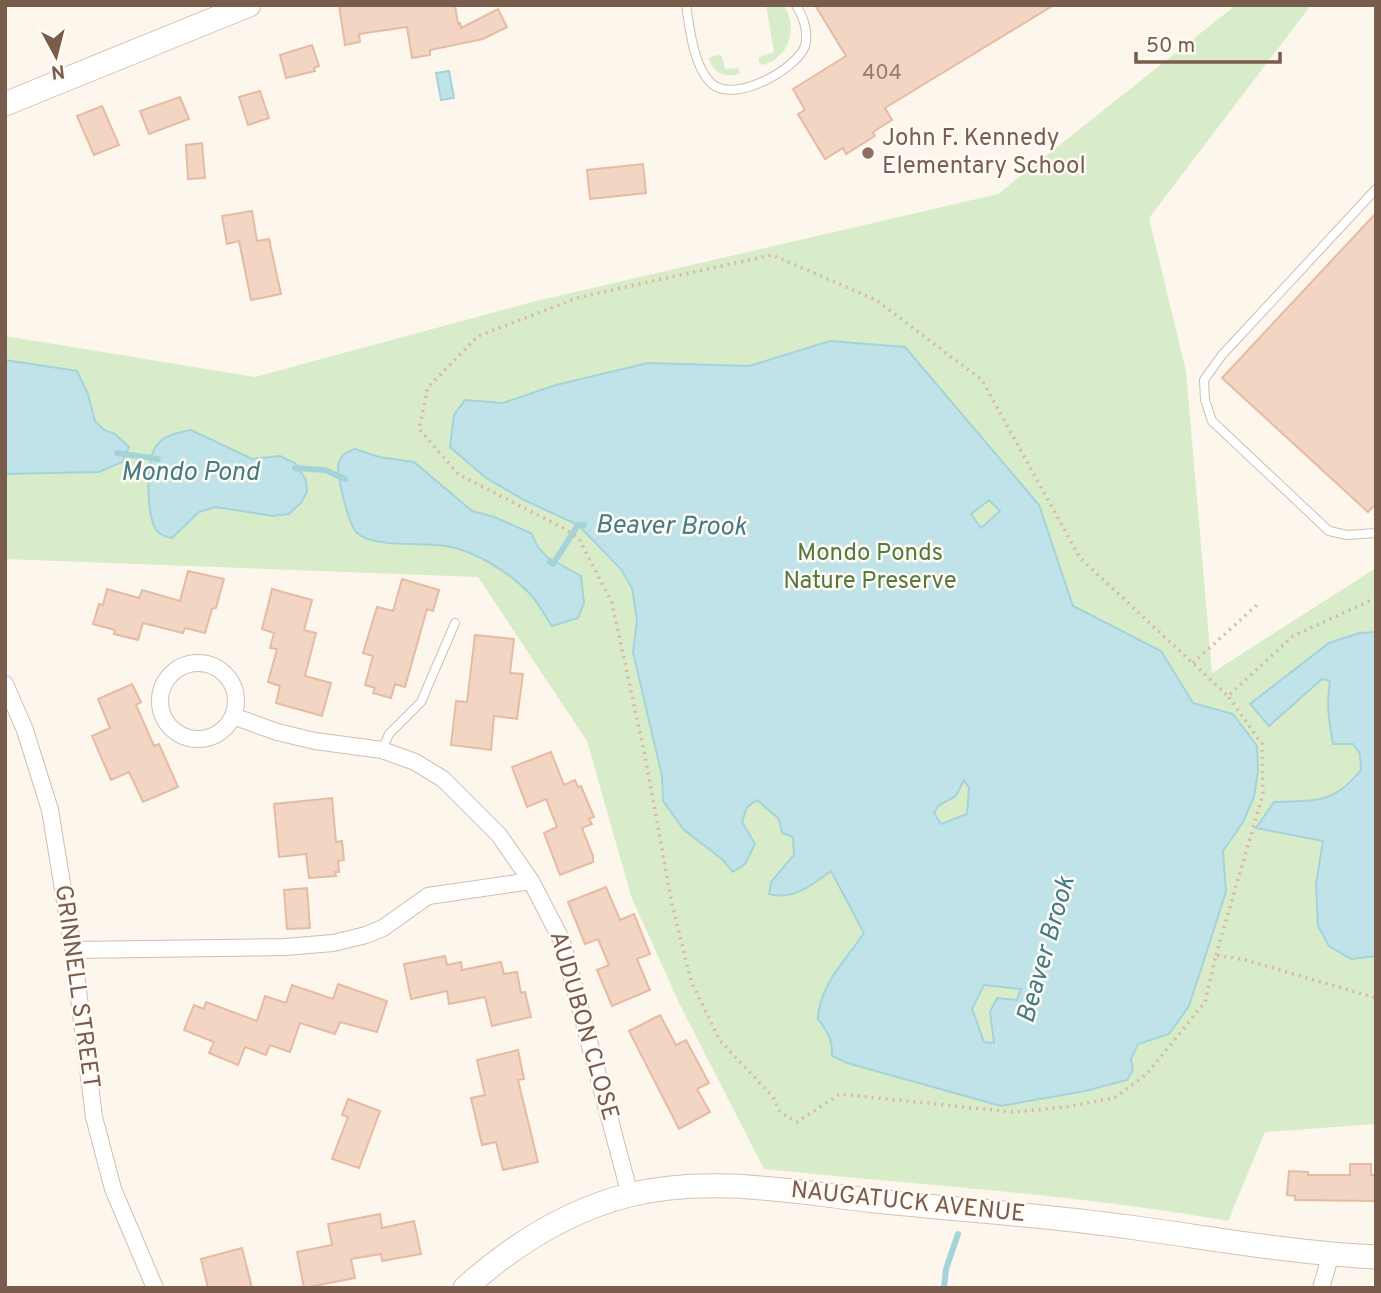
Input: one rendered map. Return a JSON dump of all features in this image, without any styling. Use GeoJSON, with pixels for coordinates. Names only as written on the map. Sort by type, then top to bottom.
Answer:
{"type":"FeatureCollection","features":[{"type":"Feature","properties":{"kind":"main road"},"geometry":{"type":"LineString","coordinates":[[5,104],[249,5]]}},
{"type":"Feature","properties":{"kind":"main road","name":"NAUGATUCK AVENUE"},"geometry":{"type":"LineString","coordinates":[[465,1288],[515,1248],[547,1227],[603,1202],[660,1189],[698,1186],[757,1188],[1079,1221],[1331,1254],[1376,1257]]}},
{"type":"Feature","properties":{"kind":"street"},"geometry":{"type":"LineString","coordinates":[[204,663],[215,667],[232,683],[236,705],[233,716],[217,734],[205,738],[181,735],[164,718],[161,694],[165,682],[182,667],[204,663]]}},
{"type":"Feature","properties":{"kind":"street","name":"GRINNELL STREET"},"geometry":{"type":"LineString","coordinates":[[5,684],[26,730],[50,810],[94,1117],[113,1189],[155,1288]]}},
{"type":"Feature","properties":{"kind":"street","name":"AUDUBON CLOSE"},"geometry":{"type":"LineString","coordinates":[[233,716],[277,732],[382,750],[415,762],[443,779],[499,835],[531,881],[554,923],[571,970],[630,1195]]}},
{"type":"Feature","properties":{"kind":"street"},"geometry":{"type":"LineString","coordinates":[[72,950],[285,947],[333,943],[383,928],[428,896],[531,881]]}},
{"type":"Feature","properties":{"kind":"street"},"geometry":{"type":"LineString","coordinates":[[1321,1288],[1331,1254]]}},
{"type":"Feature","properties":{"kind":"lane"},"geometry":{"type":"LineString","coordinates":[[686,5],[698,62],[712,85],[725,91],[754,86],[792,64],[804,48],[807,32],[804,18],[796,5]]}},
{"type":"Feature","properties":{"kind":"lane"},"geometry":{"type":"LineString","coordinates":[[1376,189],[1222,355],[1204,380],[1205,400],[1212,421],[1329,531],[1347,535],[1376,533]]}},
{"type":"Feature","properties":{"kind":"lane"},"geometry":{"type":"LineString","coordinates":[[382,750],[389,734],[421,702],[455,622]]}},
{"type":"Feature","properties":{"kind":"path"},"geometry":{"type":"LineString","coordinates":[[772,255],[876,300],[982,380],[1080,558],[1228,696],[1262,744],[1264,794],[1216,955],[1205,1002],[1147,1074],[1114,1098],[1066,1107],[1013,1112],[840,1094],[797,1122],[779,1112],[773,1097],[720,1041],[691,981],[672,904],[645,756],[612,603],[579,539],[565,529],[458,474],[419,429],[428,387],[478,336],[580,297],[772,255]]}},
{"type":"Feature","properties":{"kind":"path"},"geometry":{"type":"LineString","coordinates":[[1228,696],[1293,636],[1376,598]]}},
{"type":"Feature","properties":{"kind":"path"},"geometry":{"type":"LineString","coordinates":[[1193,663],[1258,604]]}},
{"type":"Feature","properties":{"kind":"path"},"geometry":{"type":"LineString","coordinates":[[1216,955],[1246,960],[1376,998]]}},
{"type":"Feature","properties":{"kind":"green space"},"geometry":{"type":"Polygon","coordinates":[[[766,5],[784,5],[791,32],[785,49],[779,56],[762,65],[759,57],[774,52],[766,5]]]}},
{"type":"Feature","properties":{"kind":"green space","name":"Mondo Ponds Nature Preserve"},"geometry":{"type":"Polygon","coordinates":[[[1236,5],[1311,5],[1149,218],[1186,371],[1212,673],[1376,568],[1376,1124],[1265,1132],[1228,1221],[1055,1197],[764,1169],[679,1003],[631,896],[587,741],[478,577],[5,559],[5,336],[255,377],[532,302],[998,194],[1236,5]]]}},
{"type":"Feature","properties":{"kind":"green space"},"geometry":{"type":"Polygon","coordinates":[[[722,56],[725,69],[738,68],[740,73],[725,75],[716,71],[709,58],[722,56]]]}},
{"type":"Feature","properties":{"kind":"water"},"geometry":{"type":"Polygon","coordinates":[[[449,71],[454,98],[441,100],[436,73],[449,71]]]}},
{"type":"Feature","properties":{"kind":"water"},"geometry":{"type":"Polygon","coordinates":[[[830,341],[905,347],[1039,505],[1073,606],[1161,651],[1193,703],[1233,714],[1257,746],[1258,771],[1254,797],[1243,822],[1223,851],[1226,892],[1189,1006],[1169,1034],[1138,1044],[1131,1059],[1133,1070],[1127,1080],[1085,1091],[1001,1106],[847,1063],[832,1056],[829,1036],[818,1019],[823,995],[835,973],[864,933],[831,871],[810,886],[794,893],[778,896],[769,894],[771,882],[794,855],[793,837],[782,833],[779,819],[757,800],[747,807],[742,822],[755,844],[745,864],[733,872],[722,859],[684,830],[663,801],[662,776],[633,652],[637,620],[632,588],[621,569],[578,525],[524,500],[486,478],[450,447],[454,415],[465,400],[503,403],[556,385],[648,363],[749,366],[830,341]],[[989,500],[971,514],[981,528],[1000,511],[989,500]],[[964,780],[956,796],[939,805],[934,813],[941,824],[967,814],[969,788],[964,780]],[[984,985],[972,1009],[984,1042],[994,1043],[990,1012],[997,998],[1017,1000],[1021,989],[984,985]]]}},
{"type":"Feature","properties":{"kind":"water"},"geometry":{"type":"Polygon","coordinates":[[[5,360],[77,371],[88,394],[95,421],[129,447],[122,462],[99,472],[5,474],[5,360]]]}},
{"type":"Feature","properties":{"kind":"water","name":"Mondo Pond"},"geometry":{"type":"Polygon","coordinates":[[[191,430],[252,459],[280,456],[295,463],[306,480],[307,492],[301,503],[289,514],[273,516],[216,507],[199,512],[172,538],[160,534],[153,524],[149,502],[149,475],[153,452],[164,438],[191,430]]]}},
{"type":"Feature","properties":{"kind":"water"},"geometry":{"type":"Polygon","coordinates":[[[355,449],[379,457],[414,462],[472,511],[531,533],[547,557],[581,576],[584,603],[578,618],[552,626],[534,599],[512,577],[462,550],[437,545],[384,542],[357,533],[347,510],[338,468],[343,455],[355,449]]]}},
{"type":"Feature","properties":{"kind":"water"},"geometry":{"type":"Polygon","coordinates":[[[1376,632],[1376,956],[1351,959],[1329,946],[1318,926],[1316,884],[1323,841],[1256,828],[1274,802],[1312,800],[1332,795],[1341,789],[1361,770],[1360,754],[1353,744],[1333,744],[1328,712],[1330,681],[1322,679],[1269,726],[1250,704],[1329,643],[1359,633],[1376,632]]]}},
{"type":"Feature","properties":{"kind":"building"},"geometry":{"type":"Polygon","coordinates":[[[339,5],[455,5],[461,28],[498,9],[507,27],[483,39],[430,50],[430,55],[412,58],[407,27],[359,34],[360,42],[345,45],[339,5]]]}},
{"type":"Feature","properties":{"kind":"building"},"geometry":{"type":"Polygon","coordinates":[[[815,5],[1054,5],[885,108],[892,120],[873,132],[875,136],[846,154],[843,148],[825,159],[798,114],[805,110],[793,89],[846,56],[815,5]]]}},
{"type":"Feature","properties":{"kind":"building"},"geometry":{"type":"Polygon","coordinates":[[[312,45],[319,66],[314,68],[315,71],[286,78],[280,55],[312,45]]]}},
{"type":"Feature","properties":{"kind":"building"},"geometry":{"type":"Polygon","coordinates":[[[260,91],[269,118],[248,125],[239,97],[260,91]]]}},
{"type":"Feature","properties":{"kind":"building"},"geometry":{"type":"Polygon","coordinates":[[[180,97],[189,119],[149,134],[140,111],[180,97]]]}},
{"type":"Feature","properties":{"kind":"building"},"geometry":{"type":"Polygon","coordinates":[[[102,106],[119,145],[94,155],[77,116],[102,106]]]}},
{"type":"Feature","properties":{"kind":"building"},"geometry":{"type":"Polygon","coordinates":[[[202,143],[205,178],[188,179],[186,145],[202,143]]]}},
{"type":"Feature","properties":{"kind":"building"},"geometry":{"type":"Polygon","coordinates":[[[643,164],[646,193],[590,199],[587,170],[643,164]]]}},
{"type":"Feature","properties":{"kind":"building"},"geometry":{"type":"Polygon","coordinates":[[[252,211],[257,241],[269,239],[281,294],[251,300],[239,241],[227,244],[222,216],[252,211]]]}},
{"type":"Feature","properties":{"kind":"building"},"geometry":{"type":"Polygon","coordinates":[[[1376,213],[1376,504],[1368,512],[1222,378],[1376,213]]]}},
{"type":"Feature","properties":{"kind":"building"},"geometry":{"type":"Polygon","coordinates":[[[188,571],[224,579],[205,633],[185,628],[183,633],[143,623],[138,640],[114,634],[115,630],[93,624],[99,604],[103,605],[107,589],[139,598],[142,590],[180,601],[188,571]]]}},
{"type":"Feature","properties":{"kind":"building"},"geometry":{"type":"Polygon","coordinates":[[[402,579],[439,590],[433,611],[427,609],[405,687],[395,684],[391,698],[373,693],[375,688],[365,685],[373,656],[363,653],[377,607],[393,611],[402,579]]]}},
{"type":"Feature","properties":{"kind":"building"},"geometry":{"type":"Polygon","coordinates":[[[272,589],[312,600],[304,630],[316,633],[305,676],[331,683],[322,716],[276,703],[280,686],[268,682],[277,649],[270,648],[274,633],[262,629],[272,589]]]}},
{"type":"Feature","properties":{"kind":"building"},"geometry":{"type":"Polygon","coordinates":[[[475,635],[514,639],[510,673],[523,674],[517,719],[494,716],[491,750],[451,745],[456,701],[467,702],[475,635]]]}},
{"type":"Feature","properties":{"kind":"building"},"geometry":{"type":"Polygon","coordinates":[[[132,684],[141,702],[136,705],[154,746],[159,744],[178,787],[143,802],[129,772],[111,780],[92,736],[110,728],[98,699],[132,684]]]}},
{"type":"Feature","properties":{"kind":"building"},"geometry":{"type":"Polygon","coordinates":[[[551,752],[564,785],[575,780],[578,787],[581,786],[594,817],[589,819],[592,824],[582,828],[593,862],[560,875],[544,833],[557,827],[546,799],[527,807],[512,767],[551,752]]]}},
{"type":"Feature","properties":{"kind":"building"},"geometry":{"type":"Polygon","coordinates":[[[332,798],[336,842],[342,841],[344,860],[338,861],[339,872],[335,872],[336,876],[309,878],[306,854],[279,857],[274,804],[332,798]]]}},
{"type":"Feature","properties":{"kind":"building"},"geometry":{"type":"Polygon","coordinates":[[[606,887],[620,920],[634,914],[650,954],[637,959],[650,990],[612,1006],[597,970],[609,965],[598,939],[585,944],[568,902],[606,887]]]}},
{"type":"Feature","properties":{"kind":"building"},"geometry":{"type":"Polygon","coordinates":[[[307,888],[310,928],[287,929],[284,890],[307,888]]]}},
{"type":"Feature","properties":{"kind":"building"},"geometry":{"type":"Polygon","coordinates":[[[445,956],[447,965],[461,962],[462,970],[501,962],[504,974],[517,972],[521,993],[525,992],[531,1017],[492,1026],[485,997],[449,1004],[447,991],[411,999],[404,964],[445,956]]]}},
{"type":"Feature","properties":{"kind":"building"},"geometry":{"type":"Polygon","coordinates":[[[338,984],[387,1001],[377,1032],[340,1022],[335,1034],[300,1023],[290,1052],[270,1045],[266,1055],[245,1047],[238,1065],[209,1053],[214,1042],[184,1030],[194,1005],[204,1009],[206,1002],[257,1021],[265,996],[286,1003],[292,985],[333,999],[338,984]]]}},
{"type":"Feature","properties":{"kind":"building"},"geometry":{"type":"Polygon","coordinates":[[[660,1015],[676,1045],[686,1040],[709,1083],[697,1089],[710,1112],[679,1129],[629,1031],[660,1015]]]}},
{"type":"Feature","properties":{"kind":"building"},"geometry":{"type":"Polygon","coordinates":[[[518,1050],[524,1079],[518,1080],[538,1162],[503,1170],[496,1142],[482,1145],[471,1098],[485,1095],[477,1060],[518,1050]]]}},
{"type":"Feature","properties":{"kind":"building"},"geometry":{"type":"Polygon","coordinates":[[[348,1099],[380,1111],[359,1168],[332,1159],[348,1117],[342,1115],[348,1099]]]}},
{"type":"Feature","properties":{"kind":"building"},"geometry":{"type":"Polygon","coordinates":[[[1350,1164],[1371,1164],[1371,1175],[1376,1175],[1376,1201],[1295,1200],[1295,1196],[1287,1195],[1289,1171],[1308,1172],[1308,1175],[1350,1175],[1350,1164]]]}},
{"type":"Feature","properties":{"kind":"building"},"geometry":{"type":"Polygon","coordinates":[[[380,1214],[382,1228],[414,1221],[421,1254],[382,1261],[381,1254],[351,1259],[355,1278],[304,1288],[297,1252],[332,1245],[328,1224],[380,1214]]]}},
{"type":"Feature","properties":{"kind":"building"},"geometry":{"type":"Polygon","coordinates":[[[242,1248],[252,1288],[208,1288],[201,1259],[242,1248]]]}},
{"type":"Feature","properties":{"kind":"waterway","name":"Beaver Brook"},"geometry":{"type":"LineString","coordinates":[[117,453],[158,459]]}},
{"type":"Feature","properties":{"kind":"waterway","name":"Beaver Brook"},"geometry":{"type":"LineString","coordinates":[[295,468],[325,470],[345,479]]}},
{"type":"Feature","properties":{"kind":"waterway","name":"Beaver Brook"},"geometry":{"type":"LineString","coordinates":[[550,562],[553,564],[578,525],[584,525]]}},
{"type":"Feature","properties":{"kind":"waterway","name":"Beaver Brook"},"geometry":{"type":"LineString","coordinates":[[944,1288],[946,1269],[958,1234]]}},
{"type":"Feature","properties":{"kind":"place","name":"John F. Kennedy Elementary School"},"geometry":{"type":"Point","coordinates":[868,153]}}]}
